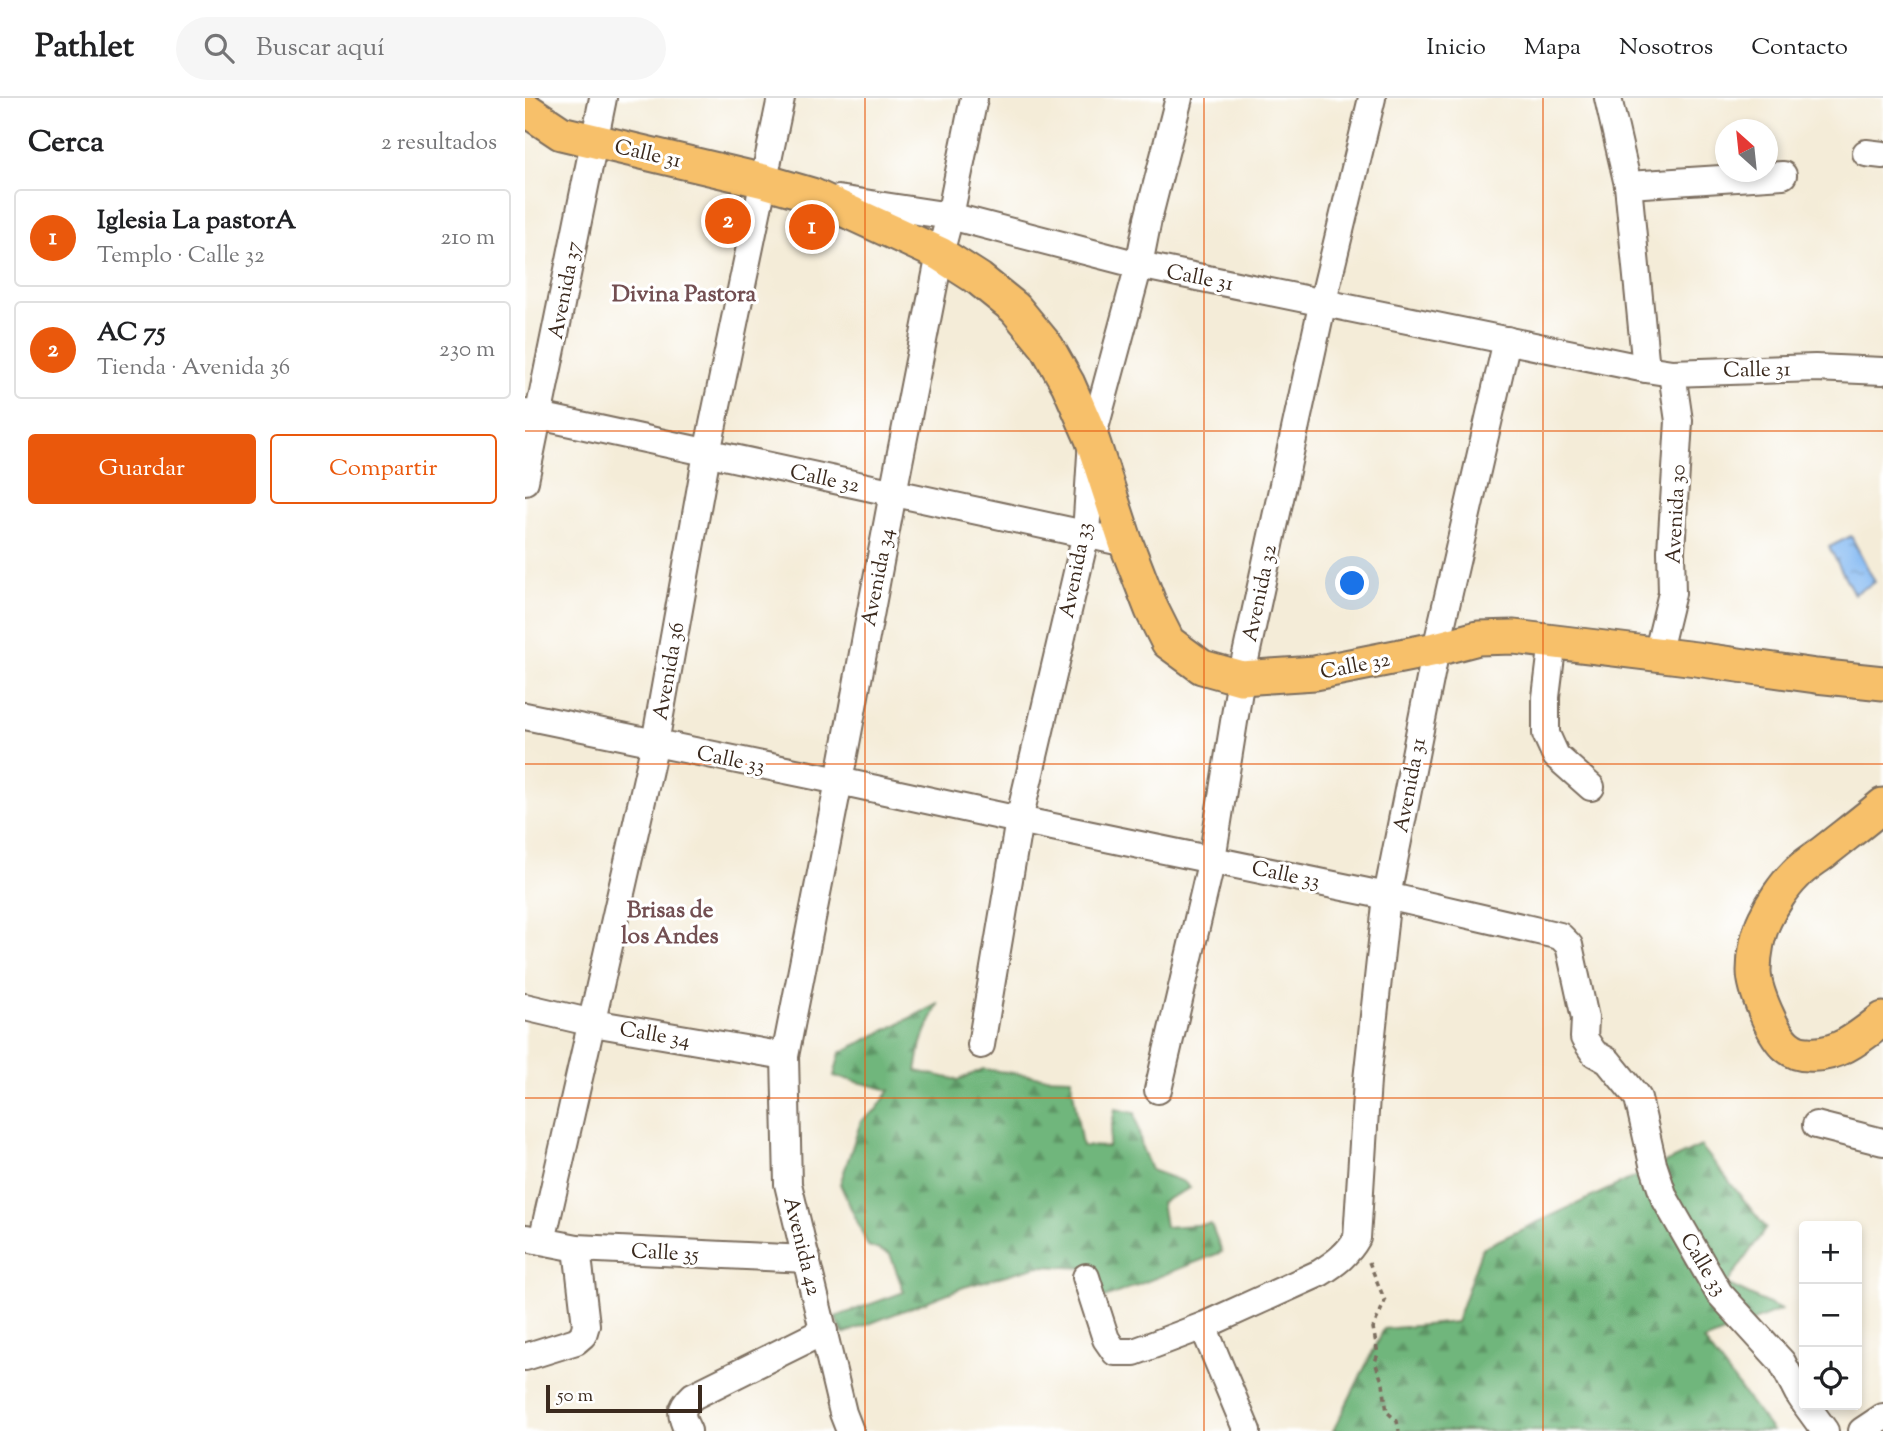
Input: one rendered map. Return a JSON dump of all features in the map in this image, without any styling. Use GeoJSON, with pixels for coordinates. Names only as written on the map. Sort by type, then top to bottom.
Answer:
{"type":"FeatureCollection","features":[{"type":"Feature","properties":{"kind":"main road"},"geometry":{"type":"LineString","coordinates":[[525,108],[561,133]]}},
{"type":"Feature","properties":{"kind":"main road","name":"Calle 31"},"geometry":{"type":"LineString","coordinates":[[561,133],[764,181],[811,195]]}},
{"type":"Feature","properties":{"kind":"main road","name":"Calle 32"},"geometry":{"type":"LineString","coordinates":[[811,195],[940,254],[979,279],[1014,308],[1047,347],[1068,384],[1092,439],[1126,543],[1152,610],[1168,642],[1202,667],[1241,678],[1315,673],[1478,638],[1514,637],[1883,683]]}},
{"type":"Feature","properties":{"kind":"main road"},"geometry":{"type":"LineString","coordinates":[[1883,805],[1795,875],[1764,919],[1754,970],[1755,985],[1779,1037],[1787,1047],[1796,1052],[1828,1053],[1846,1045],[1883,1019]]}},
{"type":"Feature","properties":{"kind":"street","name":"Avenida 37"},"geometry":{"type":"LineString","coordinates":[[525,481],[532,415],[603,98]]}},
{"type":"Feature","properties":{"kind":"street","name":"Avenida 36"},"geometry":{"type":"LineString","coordinates":[[534,1240],[593,1023],[655,743],[707,453],[781,98]]}},
{"type":"Feature","properties":{"kind":"street","name":"Avenida 34"},"geometry":{"type":"LineString","coordinates":[[785,1056],[940,254],[974,98]]}},
{"type":"Feature","properties":{"kind":"street","name":"Avenida 33"},"geometry":{"type":"LineString","coordinates":[[981,1045],[1019,820],[1086,534],[1092,439],[1139,265],[1179,98]]}},
{"type":"Feature","properties":{"kind":"street","name":"Avenida 32"},"geometry":{"type":"LineString","coordinates":[[1158,1090],[1212,859],[1241,678],[1323,301],[1372,98]]}},
{"type":"Feature","properties":{"kind":"street"},"geometry":{"type":"LineString","coordinates":[[1608,98],[1628,186],[1646,369]]}},
{"type":"Feature","properties":{"kind":"street","name":"Calle 31"},"geometry":{"type":"LineString","coordinates":[[525,125],[561,133]]}},
{"type":"Feature","properties":{"kind":"street"},"geometry":{"type":"LineString","coordinates":[[1628,186],[1783,175]]}},
{"type":"Feature","properties":{"kind":"street","name":"Calle 31"},"geometry":{"type":"LineString","coordinates":[[811,195],[950,216],[1139,265],[1646,369],[1672,373],[1815,368],[1883,371]]}},
{"type":"Feature","properties":{"kind":"street","name":"Avenida 31"},"geometry":{"type":"LineString","coordinates":[[1357,1238],[1367,1080],[1387,895],[1436,649],[1507,340]]}},
{"type":"Feature","properties":{"kind":"street","name":"Avenida 30"},"geometry":{"type":"LineString","coordinates":[[1657,655],[1672,593],[1671,551],[1679,421],[1672,373]]}},
{"type":"Feature","properties":{"kind":"street","name":"Calle 32"},"geometry":{"type":"LineString","coordinates":[[532,415],[1126,543]]}},
{"type":"Feature","properties":{"kind":"street"},"geometry":{"type":"LineString","coordinates":[[1553,641],[1546,697],[1546,734],[1556,756],[1591,787]]}},
{"type":"Feature","properties":{"kind":"street","name":"Calle 33"},"geometry":{"type":"LineString","coordinates":[[525,716],[1387,895],[1560,936],[1569,945],[1585,1018],[1584,1038],[1594,1053],[1608,1061],[1638,1098],[1653,1164],[1664,1197],[1719,1293],[1783,1362],[1799,1395]]}},
{"type":"Feature","properties":{"kind":"street","name":"Calle 34"},"geometry":{"type":"LineString","coordinates":[[525,1007],[593,1023],[785,1056]]}},
{"type":"Feature","properties":{"kind":"street","name":"Avenida 42"},"geometry":{"type":"LineString","coordinates":[[785,1056],[788,1184],[843,1413],[850,1431]]}},
{"type":"Feature","properties":{"kind":"street"},"geometry":{"type":"LineString","coordinates":[[1816,1125],[1883,1142]]}},
{"type":"Feature","properties":{"kind":"street"},"geometry":{"type":"LineString","coordinates":[[1086,1277],[1106,1339],[1115,1352],[1134,1353],[1203,1326],[1320,1273],[1350,1251],[1357,1238]]}},
{"type":"Feature","properties":{"kind":"street","name":"Calle 35"},"geometry":{"type":"LineString","coordinates":[[534,1240],[577,1248],[807,1259]]}},
{"type":"Feature","properties":{"kind":"street"},"geometry":{"type":"LineString","coordinates":[[525,1357],[576,1341],[583,1335],[586,1325],[577,1248]]}},
{"type":"Feature","properties":{"kind":"street"},"geometry":{"type":"LineString","coordinates":[[1203,1326],[1247,1431]]}},
{"type":"Feature","properties":{"kind":"street"},"geometry":{"type":"LineString","coordinates":[[688,1431],[681,1417],[684,1404],[693,1396],[824,1331]]}},
{"type":"Feature","properties":{"kind":"street","name":"Calle 33"},"geometry":{"type":"LineString","coordinates":[[1810,1410],[1825,1431]]}},
{"type":"Feature","properties":{"kind":"street"},"geometry":{"type":"LineString","coordinates":[[1862,1431],[1883,1417]]}},
{"type":"Feature","properties":{"kind":"path"},"geometry":{"type":"LineString","coordinates":[[1357,1238],[1385,1301],[1373,1328],[1378,1354],[1375,1362],[1383,1384],[1387,1412],[1397,1421],[1399,1431]]}},
{"type":"Feature","properties":{"kind":"green space"},"geometry":{"type":"Polygon","coordinates":[[[938,1004],[921,1043],[916,1071],[959,1080],[983,1069],[1071,1078],[1082,1146],[1108,1147],[1115,1109],[1135,1113],[1142,1148],[1151,1170],[1184,1182],[1190,1188],[1161,1202],[1165,1227],[1211,1224],[1222,1252],[1102,1299],[1089,1268],[1038,1266],[964,1287],[843,1334],[835,1317],[904,1292],[890,1254],[868,1246],[840,1184],[861,1121],[876,1110],[890,1090],[834,1076],[840,1053],[938,1004]]]}},
{"type":"Feature","properties":{"kind":"green space"},"geometry":{"type":"Polygon","coordinates":[[[1701,1146],[1766,1228],[1727,1284],[1781,1310],[1704,1341],[1772,1431],[1333,1431],[1384,1329],[1456,1322],[1482,1248],[1701,1146]]]}},
{"type":"Feature","properties":{"kind":"water"},"geometry":{"type":"Polygon","coordinates":[[[1851,536],[1875,582],[1854,594],[1829,547],[1851,536]]]}},
{"type":"Feature","properties":{"kind":"place","name":"AC 75"},"geometry":{"type":"Point","coordinates":[728,221]}},
{"type":"Feature","properties":{"kind":"place","name":"Iglesia La pastorA"},"geometry":{"type":"Point","coordinates":[812,227]}},
{"type":"Feature","properties":{"kind":"district","name":"Divina Pastora"},"geometry":{"type":"Point","coordinates":[684,293]}},
{"type":"Feature","properties":{"kind":"district","name":"Brisas de los Andes"},"geometry":{"type":"Point","coordinates":[670,922]}}]}
